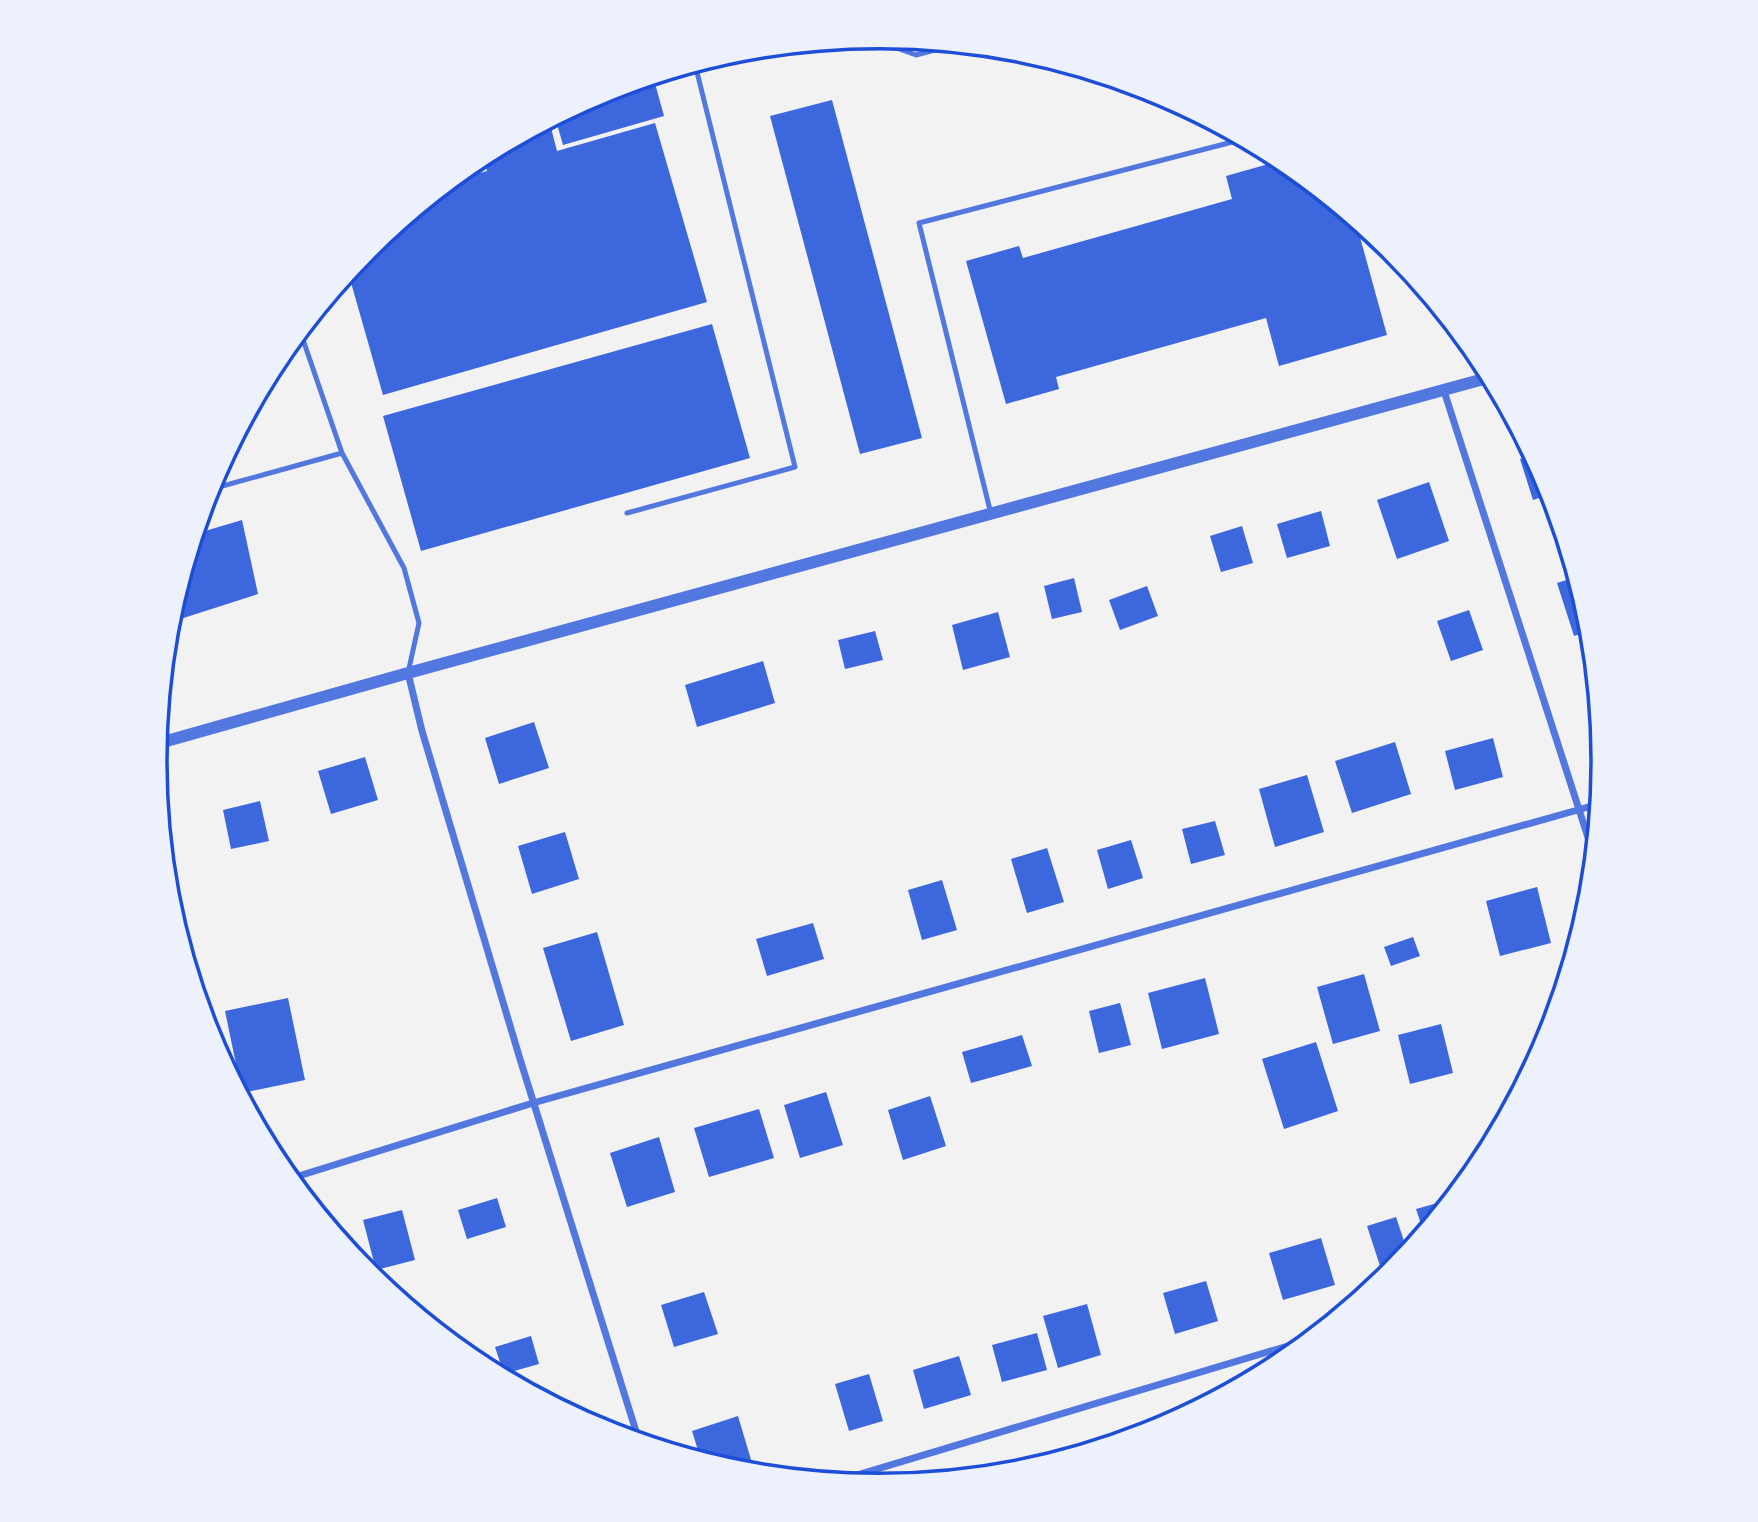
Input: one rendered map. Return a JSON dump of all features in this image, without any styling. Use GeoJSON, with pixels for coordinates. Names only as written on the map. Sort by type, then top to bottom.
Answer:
{"type":"FeatureCollection","features":[{"type":"Feature","properties":{"kind":"street"},"geometry":{"type":"LineString","coordinates":[[168,741],[1480,380]]}},
{"type":"Feature","properties":{"kind":"street"},"geometry":{"type":"LineString","coordinates":[[1444,391],[1587,833]]}},
{"type":"Feature","properties":{"kind":"street"},"geometry":{"type":"LineString","coordinates":[[408,673],[422,731],[533,1103],[635,1430]]}},
{"type":"Feature","properties":{"kind":"street"},"geometry":{"type":"LineString","coordinates":[[300,1175],[533,1103],[1589,807]]}},
{"type":"Feature","properties":{"kind":"street"},"geometry":{"type":"LineString","coordinates":[[866,1472],[1282,1348]]}},
{"type":"Feature","properties":{"kind":"lane"},"geometry":{"type":"LineString","coordinates":[[901,50],[915,55],[929,51]]}},
{"type":"Feature","properties":{"kind":"lane"},"geometry":{"type":"LineString","coordinates":[[627,513],[795,467],[697,73]]}},
{"type":"Feature","properties":{"kind":"lane"},"geometry":{"type":"LineString","coordinates":[[991,514],[919,223],[1232,142]]}},
{"type":"Feature","properties":{"kind":"lane"},"geometry":{"type":"LineString","coordinates":[[304,342],[342,453],[404,568],[419,623],[408,673]]}},
{"type":"Feature","properties":{"kind":"lane"},"geometry":{"type":"LineString","coordinates":[[222,486],[342,453]]}},
{"type":"Feature","properties":{"kind":"building"},"geometry":{"type":"Polygon","coordinates":[[[656,85],[664,116],[563,145],[557,126],[656,85]]]}},
{"type":"Feature","properties":{"kind":"building"},"geometry":{"type":"Polygon","coordinates":[[[832,100],[922,438],[860,454],[770,116],[832,100]]]}},
{"type":"Feature","properties":{"kind":"building"},"geometry":{"type":"Polygon","coordinates":[[[655,123],[707,302],[383,395],[351,284],[410,226],[476,174],[487,171],[486,167],[551,129],[557,151],[655,123]]]}},
{"type":"Feature","properties":{"kind":"building"},"geometry":{"type":"Polygon","coordinates":[[[1268,164],[1312,196],[1360,237],[1387,335],[1279,366],[1266,318],[1056,377],[1059,389],[1006,404],[966,261],[1019,246],[1023,258],[1232,199],[1226,176],[1268,164]]]}},
{"type":"Feature","properties":{"kind":"building"},"geometry":{"type":"Polygon","coordinates":[[[712,324],[750,458],[421,551],[383,416],[712,324]]]}},
{"type":"Feature","properties":{"kind":"building"},"geometry":{"type":"Polygon","coordinates":[[[1523,458],[1540,498],[1533,500],[1520,459],[1523,458]]]}},
{"type":"Feature","properties":{"kind":"building"},"geometry":{"type":"Polygon","coordinates":[[[1429,482],[1449,541],[1397,559],[1377,500],[1429,482]]]}},
{"type":"Feature","properties":{"kind":"building"},"geometry":{"type":"Polygon","coordinates":[[[1321,511],[1330,546],[1287,558],[1277,524],[1321,511]]]}},
{"type":"Feature","properties":{"kind":"building"},"geometry":{"type":"Polygon","coordinates":[[[242,520],[258,594],[182,619],[191,577],[205,531],[242,520]]]}},
{"type":"Feature","properties":{"kind":"building"},"geometry":{"type":"Polygon","coordinates":[[[1242,526],[1253,563],[1221,572],[1210,536],[1242,526]]]}},
{"type":"Feature","properties":{"kind":"building"},"geometry":{"type":"Polygon","coordinates":[[[1074,578],[1082,612],[1052,619],[1044,586],[1074,578]]]}},
{"type":"Feature","properties":{"kind":"building"},"geometry":{"type":"Polygon","coordinates":[[[1568,580],[1579,634],[1574,636],[1557,583],[1568,580]]]}},
{"type":"Feature","properties":{"kind":"building"},"geometry":{"type":"Polygon","coordinates":[[[1147,586],[1158,616],[1120,630],[1109,600],[1147,586]]]}},
{"type":"Feature","properties":{"kind":"building"},"geometry":{"type":"Polygon","coordinates":[[[1469,610],[1483,650],[1451,661],[1437,621],[1469,610]]]}},
{"type":"Feature","properties":{"kind":"building"},"geometry":{"type":"Polygon","coordinates":[[[998,612],[1010,657],[963,670],[952,625],[998,612]]]}},
{"type":"Feature","properties":{"kind":"building"},"geometry":{"type":"Polygon","coordinates":[[[875,631],[883,660],[845,669],[838,640],[875,631]]]}},
{"type":"Feature","properties":{"kind":"building"},"geometry":{"type":"Polygon","coordinates":[[[763,661],[775,703],[697,727],[685,685],[763,661]]]}},
{"type":"Feature","properties":{"kind":"building"},"geometry":{"type":"Polygon","coordinates":[[[534,722],[549,768],[499,784],[485,738],[534,722]]]}},
{"type":"Feature","properties":{"kind":"building"},"geometry":{"type":"Polygon","coordinates":[[[1493,738],[1503,777],[1455,790],[1445,751],[1493,738]]]}},
{"type":"Feature","properties":{"kind":"building"},"geometry":{"type":"Polygon","coordinates":[[[1395,742],[1411,794],[1352,813],[1335,761],[1395,742]]]}},
{"type":"Feature","properties":{"kind":"building"},"geometry":{"type":"Polygon","coordinates":[[[365,757],[378,800],[331,814],[318,771],[365,757]]]}},
{"type":"Feature","properties":{"kind":"building"},"geometry":{"type":"Polygon","coordinates":[[[1307,775],[1324,832],[1275,847],[1259,789],[1307,775]]]}},
{"type":"Feature","properties":{"kind":"building"},"geometry":{"type":"Polygon","coordinates":[[[260,801],[269,841],[231,849],[223,810],[260,801]]]}},
{"type":"Feature","properties":{"kind":"building"},"geometry":{"type":"Polygon","coordinates":[[[1215,821],[1225,855],[1191,864],[1182,829],[1215,821]]]}},
{"type":"Feature","properties":{"kind":"building"},"geometry":{"type":"Polygon","coordinates":[[[565,832],[579,879],[532,894],[518,846],[565,832]]]}},
{"type":"Feature","properties":{"kind":"building"},"geometry":{"type":"Polygon","coordinates":[[[1131,840],[1143,878],[1108,889],[1097,850],[1131,840]]]}},
{"type":"Feature","properties":{"kind":"building"},"geometry":{"type":"Polygon","coordinates":[[[1047,848],[1064,902],[1027,913],[1011,859],[1047,848]]]}},
{"type":"Feature","properties":{"kind":"building"},"geometry":{"type":"Polygon","coordinates":[[[942,880],[957,930],[922,940],[908,890],[942,880]]]}},
{"type":"Feature","properties":{"kind":"building"},"geometry":{"type":"Polygon","coordinates":[[[1537,887],[1551,943],[1500,956],[1486,901],[1537,887]]]}},
{"type":"Feature","properties":{"kind":"building"},"geometry":{"type":"Polygon","coordinates":[[[813,923],[824,959],[767,976],[756,939],[813,923]]]}},
{"type":"Feature","properties":{"kind":"building"},"geometry":{"type":"Polygon","coordinates":[[[597,932],[624,1025],[571,1041],[543,948],[597,932]]]}},
{"type":"Feature","properties":{"kind":"building"},"geometry":{"type":"Polygon","coordinates":[[[1413,937],[1420,956],[1391,966],[1384,947],[1413,937]]]}},
{"type":"Feature","properties":{"kind":"building"},"geometry":{"type":"Polygon","coordinates":[[[1364,974],[1380,1031],[1333,1044],[1317,987],[1364,974]]]}},
{"type":"Feature","properties":{"kind":"building"},"geometry":{"type":"Polygon","coordinates":[[[1205,978],[1219,1034],[1162,1049],[1148,993],[1205,978]]]}},
{"type":"Feature","properties":{"kind":"building"},"geometry":{"type":"Polygon","coordinates":[[[288,998],[305,1080],[248,1092],[237,1070],[225,1011],[288,998]]]}},
{"type":"Feature","properties":{"kind":"building"},"geometry":{"type":"Polygon","coordinates":[[[1120,1003],[1131,1045],[1099,1053],[1089,1011],[1120,1003]]]}},
{"type":"Feature","properties":{"kind":"building"},"geometry":{"type":"Polygon","coordinates":[[[1441,1024],[1453,1073],[1410,1084],[1398,1035],[1441,1024]]]}},
{"type":"Feature","properties":{"kind":"building"},"geometry":{"type":"Polygon","coordinates":[[[1022,1035],[1032,1066],[971,1083],[962,1052],[1022,1035]]]}},
{"type":"Feature","properties":{"kind":"building"},"geometry":{"type":"Polygon","coordinates":[[[1316,1042],[1338,1111],[1284,1129],[1262,1059],[1316,1042]]]}},
{"type":"Feature","properties":{"kind":"building"},"geometry":{"type":"Polygon","coordinates":[[[826,1092],[843,1145],[800,1158],[784,1105],[826,1092]]]}},
{"type":"Feature","properties":{"kind":"building"},"geometry":{"type":"Polygon","coordinates":[[[930,1096],[946,1146],[903,1160],[888,1110],[930,1096]]]}},
{"type":"Feature","properties":{"kind":"building"},"geometry":{"type":"Polygon","coordinates":[[[759,1109],[774,1158],[709,1177],[694,1128],[759,1109]]]}},
{"type":"Feature","properties":{"kind":"building"},"geometry":{"type":"Polygon","coordinates":[[[659,1137],[675,1192],[627,1207],[610,1153],[659,1137]]]}},
{"type":"Feature","properties":{"kind":"building"},"geometry":{"type":"Polygon","coordinates":[[[497,1198],[506,1227],[467,1239],[458,1210],[497,1198]]]}},
{"type":"Feature","properties":{"kind":"building"},"geometry":{"type":"Polygon","coordinates":[[[1436,1203],[1420,1222],[1416,1209],[1436,1203]]]}},
{"type":"Feature","properties":{"kind":"building"},"geometry":{"type":"Polygon","coordinates":[[[402,1210],[415,1260],[381,1269],[374,1262],[363,1220],[402,1210]]]}},
{"type":"Feature","properties":{"kind":"building"},"geometry":{"type":"Polygon","coordinates":[[[1396,1217],[1404,1241],[1380,1266],[1367,1226],[1396,1217]]]}},
{"type":"Feature","properties":{"kind":"building"},"geometry":{"type":"Polygon","coordinates":[[[1321,1238],[1335,1285],[1283,1300],[1269,1253],[1321,1238]]]}},
{"type":"Feature","properties":{"kind":"building"},"geometry":{"type":"Polygon","coordinates":[[[1206,1281],[1218,1321],[1175,1334],[1163,1293],[1206,1281]]]}},
{"type":"Feature","properties":{"kind":"building"},"geometry":{"type":"Polygon","coordinates":[[[704,1292],[718,1334],[674,1347],[661,1305],[704,1292]]]}},
{"type":"Feature","properties":{"kind":"building"},"geometry":{"type":"Polygon","coordinates":[[[1087,1304],[1101,1355],[1058,1368],[1043,1316],[1087,1304]]]}},
{"type":"Feature","properties":{"kind":"building"},"geometry":{"type":"Polygon","coordinates":[[[1037,1333],[1047,1370],[1002,1382],[992,1345],[1037,1333]]]}},
{"type":"Feature","properties":{"kind":"building"},"geometry":{"type":"Polygon","coordinates":[[[531,1336],[539,1364],[513,1372],[501,1364],[495,1347],[531,1336]]]}},
{"type":"Feature","properties":{"kind":"building"},"geometry":{"type":"Polygon","coordinates":[[[959,1356],[971,1395],[924,1409],[913,1370],[959,1356]]]}},
{"type":"Feature","properties":{"kind":"building"},"geometry":{"type":"Polygon","coordinates":[[[869,1374],[883,1421],[849,1431],[835,1384],[869,1374]]]}},
{"type":"Feature","properties":{"kind":"building"},"geometry":{"type":"Polygon","coordinates":[[[738,1416],[751,1461],[698,1450],[692,1431],[738,1416]]]}}]}
